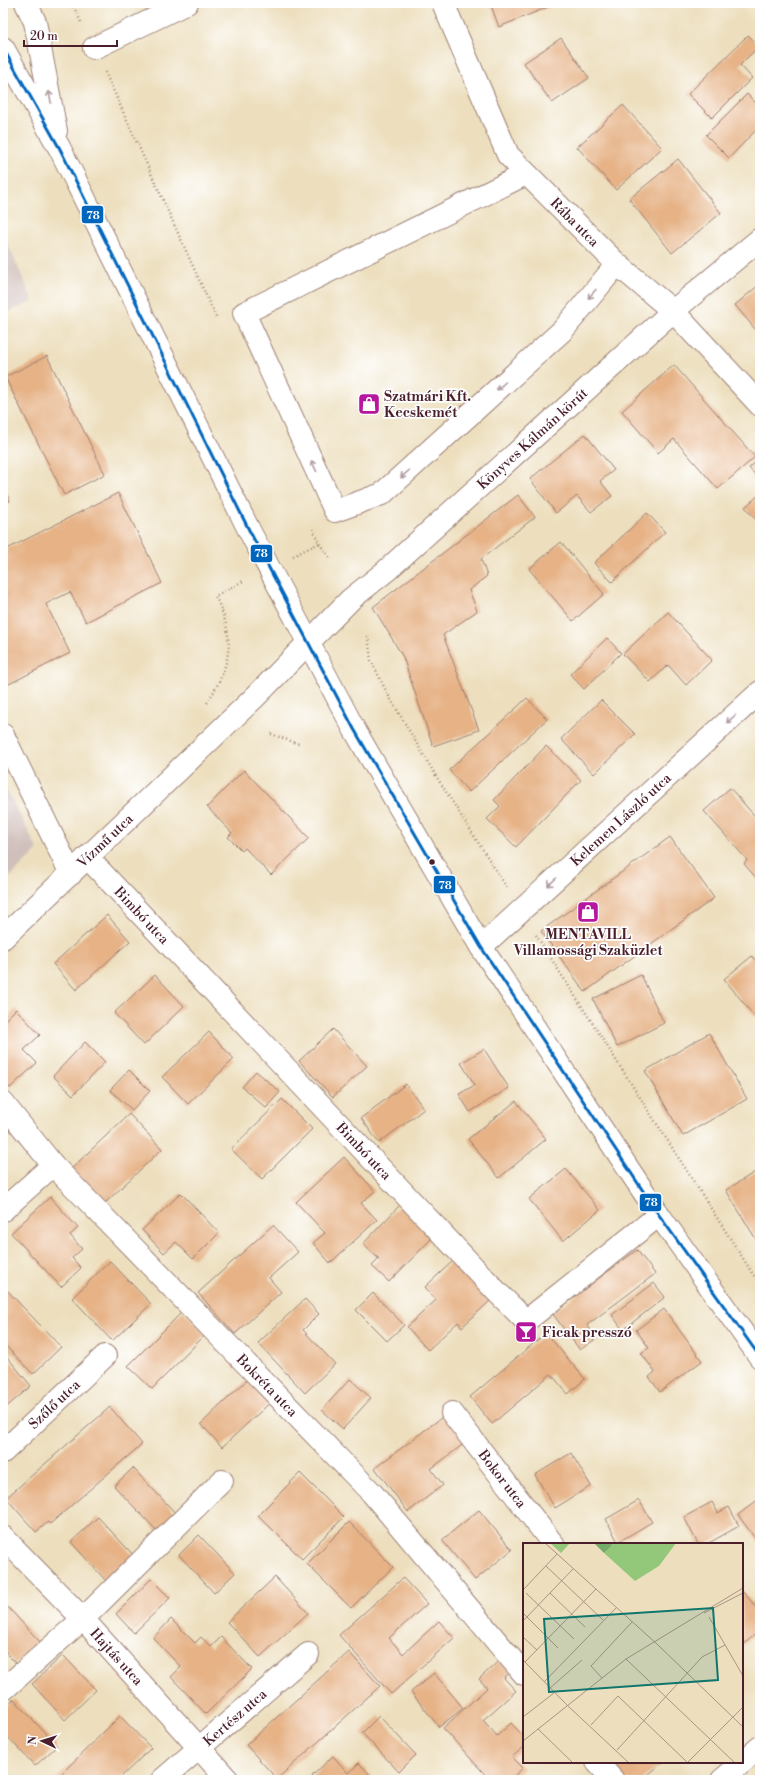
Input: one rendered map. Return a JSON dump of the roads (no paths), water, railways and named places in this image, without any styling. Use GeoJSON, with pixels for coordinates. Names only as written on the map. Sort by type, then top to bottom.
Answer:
{"type":"FeatureCollection","features":[{"type":"Feature","properties":{"kind":"street"},"geometry":{"type":"LineString","coordinates":[[26,3],[35,22],[60,149]]}},
{"type":"Feature","properties":{"kind":"street"},"geometry":{"type":"LineString","coordinates":[[94,48],[187,3]]}},
{"type":"Feature","properties":{"kind":"street","name":"Rába utca"},"geometry":{"type":"LineString","coordinates":[[443,3],[508,155],[617,264],[673,311],[760,405]]}},
{"type":"Feature","properties":{"kind":"street"},"geometry":{"type":"LineString","coordinates":[[3,48],[60,149],[269,568],[354,729],[481,947],[659,1215],[760,1357]]}},
{"type":"Feature","properties":{"kind":"street"},"geometry":{"type":"LineString","coordinates":[[526,174],[244,313],[335,511],[382,494],[563,330],[617,264]]}},
{"type":"Feature","properties":{"kind":"street","name":"Könyves Kálmán körút"},"geometry":{"type":"LineString","coordinates":[[308,642],[351,599],[386,571],[673,311],[760,239]]}},
{"type":"Feature","properties":{"kind":"street","name":"Vízmű utca"},"geometry":{"type":"LineString","coordinates":[[3,938],[255,697],[308,642]]}},
{"type":"Feature","properties":{"kind":"street","name":"Kelemen László utca"},"geometry":{"type":"LineString","coordinates":[[481,947],[760,692]]}},
{"type":"Feature","properties":{"kind":"street"},"geometry":{"type":"LineString","coordinates":[[3,735],[71,874]]}},
{"type":"Feature","properties":{"kind":"street","name":"Bimbó utca"},"geometry":{"type":"LineString","coordinates":[[88,857],[486,1281],[526,1321],[659,1215]]}},
{"type":"Feature","properties":{"kind":"street","name":"Bokréta utca"},"geometry":{"type":"LineString","coordinates":[[3,1102],[53,1165],[372,1493],[523,1673]]}},
{"type":"Feature","properties":{"kind":"street"},"geometry":{"type":"LineString","coordinates":[[3,1210],[53,1165]]}},
{"type":"Feature","properties":{"kind":"street","name":"Szőlő utca"},"geometry":{"type":"LineString","coordinates":[[3,1452],[105,1356]]}},
{"type":"Feature","properties":{"kind":"street","name":"Bokor utca"},"geometry":{"type":"LineString","coordinates":[[452,1413],[552,1543]]}},
{"type":"Feature","properties":{"kind":"street"},"geometry":{"type":"LineString","coordinates":[[3,1690],[83,1619],[222,1481]]}},
{"type":"Feature","properties":{"kind":"street","name":"Hajtás utca"},"geometry":{"type":"LineString","coordinates":[[3,1536],[83,1619],[228,1780]]}},
{"type":"Feature","properties":{"kind":"street","name":"Kertész utca"},"geometry":{"type":"LineString","coordinates":[[162,1780],[308,1654]]}},
{"type":"Feature","properties":{"kind":"street"},"geometry":{"type":"LineString","coordinates":[[743,1759],[760,1747]]}},
{"type":"Feature","properties":{"kind":"street"},"geometry":{"type":"LineString","coordinates":[[599,1763],[612,1780]]}},
{"type":"Feature","properties":{"kind":"street"},"geometry":{"type":"LineString","coordinates":[[724,1772],[737,1763]]}},
{"type":"Feature","properties":{"kind":"place","name":"Szatmári Kft. Kecskemét"},"geometry":{"type":"Point","coordinates":[369,404]}},
{"type":"Feature","properties":{"kind":"place","name":"MENTAVILL Villamossági Szaküzlet"},"geometry":{"type":"Point","coordinates":[588,912]}},
{"type":"Feature","properties":{"kind":"place","name":"Ficak presszó"},"geometry":{"type":"Point","coordinates":[526,1332]}}]}
